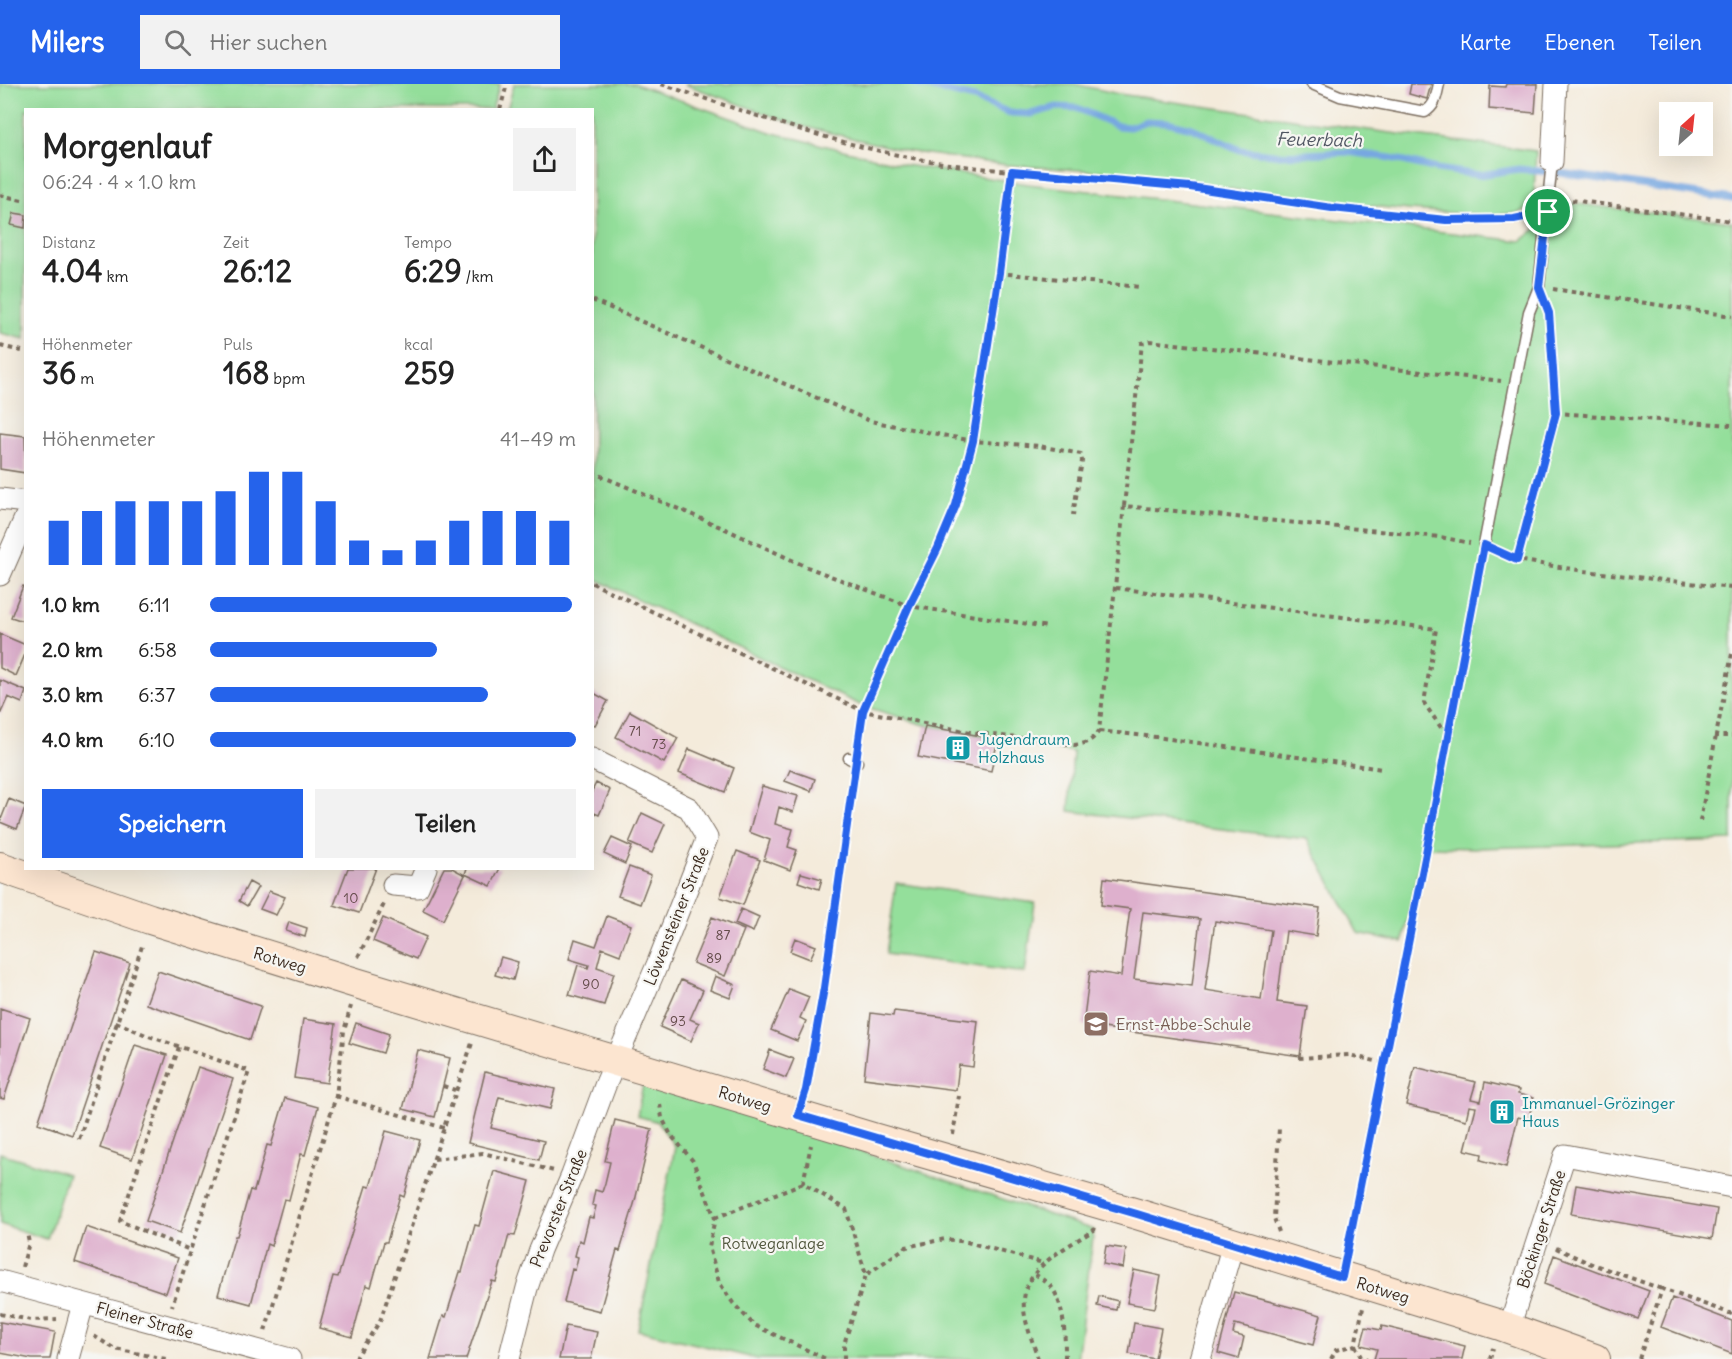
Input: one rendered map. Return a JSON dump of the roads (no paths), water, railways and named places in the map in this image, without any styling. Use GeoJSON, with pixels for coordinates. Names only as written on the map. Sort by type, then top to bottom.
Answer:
{"type":"FeatureCollection","features":[{"type":"Feature","properties":{"kind":"main road","name":"Rotweg"},"geometry":{"type":"LineString","coordinates":[[0,867],[150,919],[353,995],[616,1060],[1509,1328],[1594,1359]]}},
{"type":"Feature","properties":{"kind":"street"},"geometry":{"type":"LineString","coordinates":[[1552,162],[1556,84]]}},
{"type":"Feature","properties":{"kind":"street"},"geometry":{"type":"LineString","coordinates":[[0,499],[24,502]]}},
{"type":"Feature","properties":{"kind":"street"},"geometry":{"type":"LineString","coordinates":[[0,575],[24,521]]}},
{"type":"Feature","properties":{"kind":"street","name":"Löwensteiner Straße"},"geometry":{"type":"LineString","coordinates":[[594,760],[689,808],[707,838],[657,965],[616,1060]]}},
{"type":"Feature","properties":{"kind":"street"},"geometry":{"type":"LineString","coordinates":[[393,885],[418,887],[425,870]]}},
{"type":"Feature","properties":{"kind":"street","name":"Prevorster Straße"},"geometry":{"type":"LineString","coordinates":[[509,1359],[527,1288],[540,1250],[572,1175],[616,1060]]}},
{"type":"Feature","properties":{"kind":"street","name":"Böckinger Straße"},"geometry":{"type":"LineString","coordinates":[[1509,1328],[1565,1155],[1732,1187]]}},
{"type":"Feature","properties":{"kind":"street"},"geometry":{"type":"LineString","coordinates":[[1200,1359],[1233,1244]]}},
{"type":"Feature","properties":{"kind":"street","name":"Fleiner Straße"},"geometry":{"type":"LineString","coordinates":[[8,1283],[290,1359]]}},
{"type":"Feature","properties":{"kind":"street"},"geometry":{"type":"LineString","coordinates":[[68,1359],[83,1304]]}},
{"type":"Feature","properties":{"kind":"lane"},"geometry":{"type":"LineString","coordinates":[[1312,84],[1340,96],[1425,112],[1432,108],[1439,84]]}},
{"type":"Feature","properties":{"kind":"lane"},"geometry":{"type":"LineString","coordinates":[[1484,545],[1528,312],[1539,287],[1552,162]]}},
{"type":"Feature","properties":{"kind":"waterway","name":"Feuerbach"},"geometry":{"type":"LineString","coordinates":[[916,84],[974,98],[1010,113],[1031,114],[1057,107],[1077,108],[1118,126],[1130,127],[1146,121],[1167,122],[1192,128],[1240,150],[1281,155],[1347,152],[1479,175],[1519,169],[1561,173],[1732,199]]}},
{"type":"Feature","properties":{"kind":"place","name":"Jugendraum Holzhaus"},"geometry":{"type":"Point","coordinates":[958,748]}},
{"type":"Feature","properties":{"kind":"place","name":"Ernst-Abbe-Schule"},"geometry":{"type":"Point","coordinates":[1096,1024]}},
{"type":"Feature","properties":{"kind":"place","name":"Immanuel-Grözinger Haus"},"geometry":{"type":"Point","coordinates":[1502,1112]}},
{"type":"Feature","properties":{"kind":"park label","name":"Rotweganlage"},"geometry":{"type":"Point","coordinates":[773,1243]}}]}
